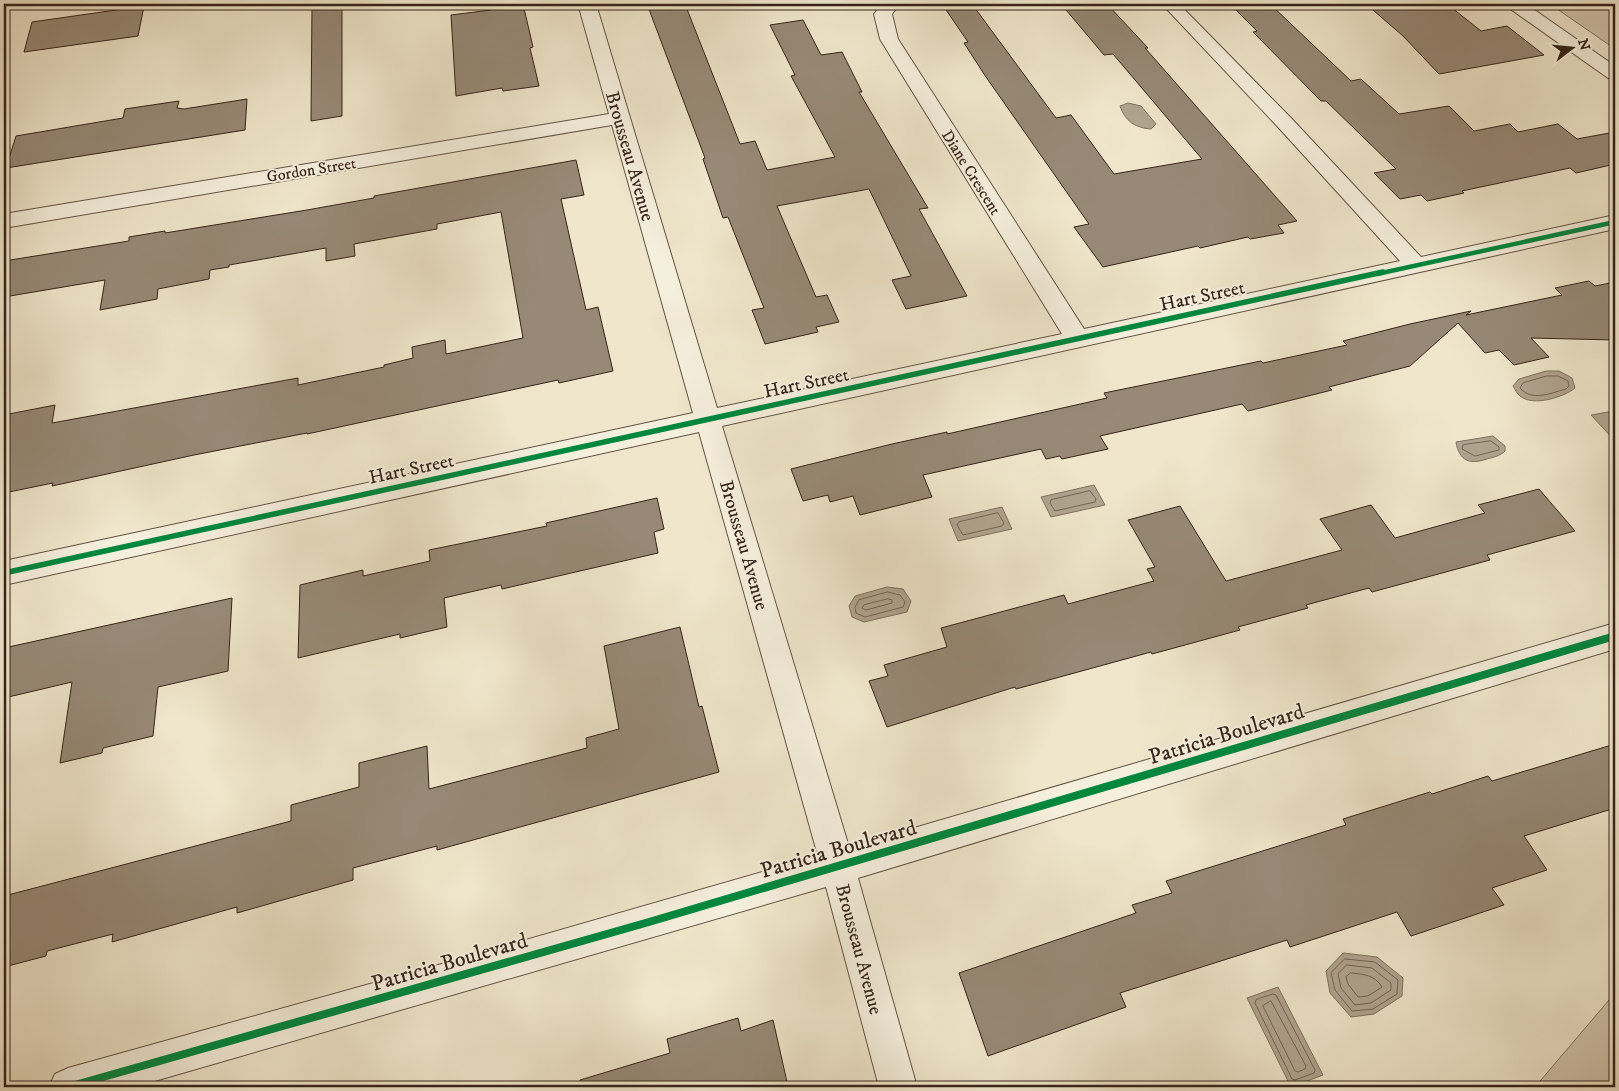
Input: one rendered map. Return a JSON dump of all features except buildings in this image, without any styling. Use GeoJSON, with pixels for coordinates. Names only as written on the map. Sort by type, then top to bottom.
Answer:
{"type":"FeatureCollection","features":[{"type":"Feature","properties":{"kind":"street","name":"Brousseau Avenue"},"geometry":{"type":"LineString","coordinates":[[587,4],[619,118],[709,418],[838,867],[898,1087]]}},
{"type":"Feature","properties":{"kind":"street","name":"Diane Crescent"},"geometry":{"type":"LineString","coordinates":[[891,4],[883,14],[889,40],[1077,338]]}},
{"type":"Feature","properties":{"kind":"street"},"geometry":{"type":"LineString","coordinates":[[1170,4],[1285,123],[1415,264]]}},
{"type":"Feature","properties":{"kind":"street"},"geometry":{"type":"LineString","coordinates":[[1515,4],[1615,74]]}},
{"type":"Feature","properties":{"kind":"street","name":"Gordon Street"},"geometry":{"type":"LineString","coordinates":[[4,221],[619,118]]}},
{"type":"Feature","properties":{"kind":"street","name":"Hart Street"},"geometry":{"type":"LineString","coordinates":[[4,573],[1415,264],[1615,222]]}},
{"type":"Feature","properties":{"kind":"street","name":"Patricia Boulevard"},"geometry":{"type":"LineString","coordinates":[[68,1087],[274,1030],[838,867],[1615,636]]}},
{"type":"Feature","properties":{"kind":"shaded area"},"geometry":{"type":"Polygon","coordinates":[[[1550,4],[1615,4],[1615,49],[1550,4]]]}},
{"type":"Feature","properties":{"kind":"shaded area"},"geometry":{"type":"Polygon","coordinates":[[[1615,993],[1615,1087],[1535,1087],[1615,993]]]}},
{"type":"Feature","properties":{"kind":"water"},"geometry":{"type":"Polygon","coordinates":[[[1128,103],[1141,106],[1156,124],[1151,129],[1131,123],[1120,106],[1128,103]]]}},
{"type":"Feature","properties":{"kind":"water"},"geometry":{"type":"Polygon","coordinates":[[[1546,371],[1559,371],[1572,378],[1575,388],[1564,395],[1548,400],[1533,401],[1520,396],[1513,386],[1519,379],[1546,371]]]}},
{"type":"Feature","properties":{"kind":"water"},"geometry":{"type":"Polygon","coordinates":[[[1615,412],[1615,441],[1591,415],[1615,412]]]}},
{"type":"Feature","properties":{"kind":"water"},"geometry":{"type":"Polygon","coordinates":[[[1493,436],[1505,446],[1505,451],[1497,456],[1475,462],[1466,460],[1457,448],[1456,442],[1493,436]]]}},
{"type":"Feature","properties":{"kind":"water"},"geometry":{"type":"Polygon","coordinates":[[[1094,485],[1105,505],[1051,517],[1041,497],[1094,485]]]}},
{"type":"Feature","properties":{"kind":"water"},"geometry":{"type":"Polygon","coordinates":[[[1002,507],[1012,529],[958,541],[949,519],[1002,507]]]}},
{"type":"Feature","properties":{"kind":"water"},"geometry":{"type":"Polygon","coordinates":[[[887,587],[903,589],[911,601],[907,612],[864,622],[852,617],[849,606],[855,596],[887,587]]]}},
{"type":"Feature","properties":{"kind":"water"},"geometry":{"type":"Polygon","coordinates":[[[1343,953],[1377,957],[1403,978],[1402,996],[1374,1014],[1351,1017],[1330,993],[1326,971],[1343,953]]]}},
{"type":"Feature","properties":{"kind":"water"},"geometry":{"type":"Polygon","coordinates":[[[1278,987],[1323,1075],[1291,1087],[1247,998],[1278,987]]]}},
{"type":"Feature","properties":{"kind":"cycle path"},"geometry":{"type":"LineString","coordinates":[[4,573],[1615,222]]}},
{"type":"Feature","properties":{"kind":"cycle path"},"geometry":{"type":"LineString","coordinates":[[68,1087],[649,922],[1615,636]]}}]}
